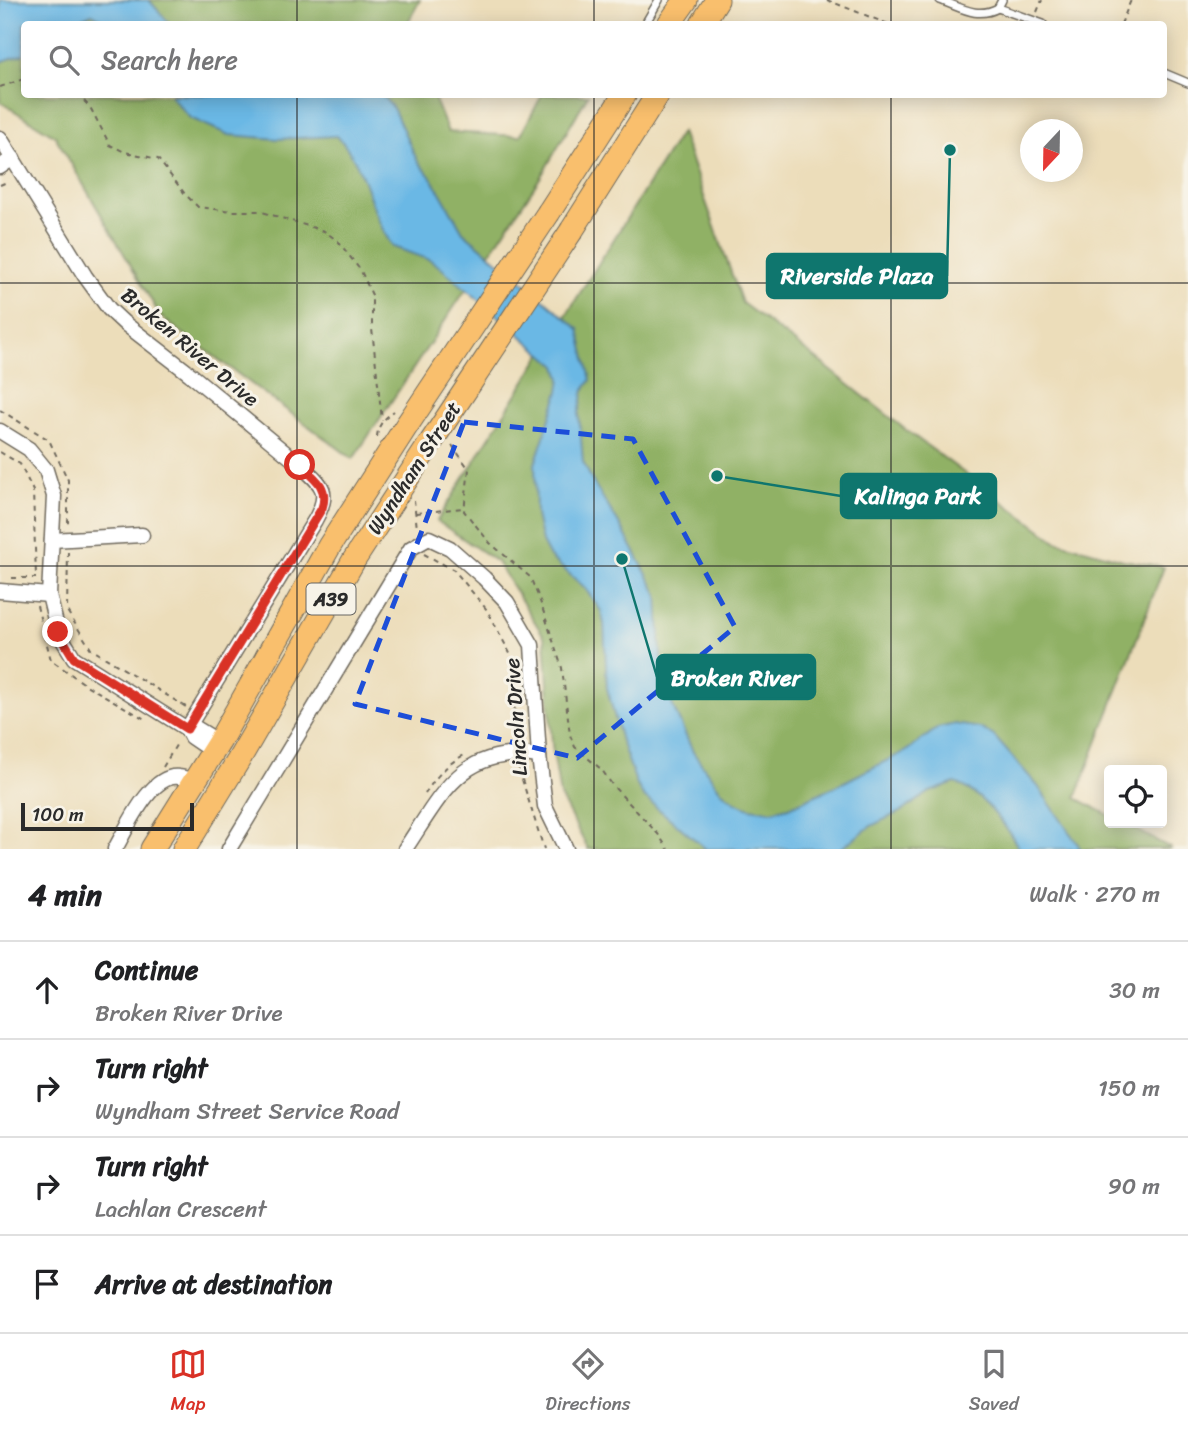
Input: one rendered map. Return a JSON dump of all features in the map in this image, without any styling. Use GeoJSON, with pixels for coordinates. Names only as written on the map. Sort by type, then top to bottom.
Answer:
{"type":"FeatureCollection","features":[{"type":"Feature","properties":{"kind":"highway"},"geometry":{"type":"LineString","coordinates":[[671,21],[686,0]]}},
{"type":"Feature","properties":{"kind":"highway"},"geometry":{"type":"LineString","coordinates":[[704,21],[717,0]]}},
{"type":"Feature","properties":{"kind":"highway","name":"Wyndham Street"},"geometry":{"type":"LineString","coordinates":[[152,849],[216,747],[330,545],[622,98]]}},
{"type":"Feature","properties":{"kind":"highway","name":"Wyndham Street"},"geometry":{"type":"LineString","coordinates":[[184,849],[354,560],[572,230],[655,98]]}},
{"type":"Feature","properties":{"kind":"highway"},"geometry":{"type":"LineString","coordinates":[[216,747],[238,761]]}},
{"type":"Feature","properties":{"kind":"street","name":"Broken River Drive"},"geometry":{"type":"LineString","coordinates":[[0,138],[85,276],[110,309],[318,481],[324,494],[316,520],[187,729]]}},
{"type":"Feature","properties":{"kind":"street"},"geometry":{"type":"LineString","coordinates":[[0,167],[13,158]]}},
{"type":"Feature","properties":{"kind":"street"},"geometry":{"type":"LineString","coordinates":[[0,431],[29,449],[46,470],[54,496],[50,595],[58,632],[74,658],[187,729],[191,737],[216,747]]}},
{"type":"Feature","properties":{"kind":"street"},"geometry":{"type":"LineString","coordinates":[[52,540],[142,535]]}},
{"type":"Feature","properties":{"kind":"street","name":"Lincoln Drive"},"geometry":{"type":"LineString","coordinates":[[421,544],[450,548],[492,586],[507,603],[532,645],[545,806],[566,849]]}},
{"type":"Feature","properties":{"kind":"street","name":"Wyndham Street"},"geometry":{"type":"LineString","coordinates":[[229,849],[411,548],[421,544]]}},
{"type":"Feature","properties":{"kind":"street"},"geometry":{"type":"LineString","coordinates":[[0,591],[50,595]]}},
{"type":"Feature","properties":{"kind":"street"},"geometry":{"type":"LineString","coordinates":[[405,849],[441,794],[464,770],[494,757],[517,753],[539,757]]}},
{"type":"Feature","properties":{"kind":"street"},"geometry":{"type":"LineString","coordinates":[[115,849],[153,787],[165,779],[178,777],[195,782]]}},
{"type":"Feature","properties":{"kind":"lane"},"geometry":{"type":"LineString","coordinates":[[647,21],[659,0]]}},
{"type":"Feature","properties":{"kind":"lane"},"geometry":{"type":"LineString","coordinates":[[940,0],[986,15],[1000,4],[1034,21]]}},
{"type":"Feature","properties":{"kind":"lane"},"geometry":{"type":"LineString","coordinates":[[1167,74],[1188,83]]}},
{"type":"Feature","properties":{"kind":"path"},"geometry":{"type":"LineString","coordinates":[[827,0],[880,21]]}},
{"type":"Feature","properties":{"kind":"path"},"geometry":{"type":"LineString","coordinates":[[1034,21],[1042,0]]}},
{"type":"Feature","properties":{"kind":"path"},"geometry":{"type":"LineString","coordinates":[[1122,21],[1131,0]]}},
{"type":"Feature","properties":{"kind":"path"},"geometry":{"type":"LineString","coordinates":[[0,87],[21,80]]}},
{"type":"Feature","properties":{"kind":"path"},"geometry":{"type":"LineString","coordinates":[[81,98],[90,107],[110,145],[125,152],[158,159],[184,194],[198,206],[232,211],[260,211],[324,231],[338,241],[361,271],[372,295],[372,329],[382,421]]}},
{"type":"Feature","properties":{"kind":"path"},"geometry":{"type":"LineString","coordinates":[[0,185],[9,180]]}},
{"type":"Feature","properties":{"kind":"path"},"geometry":{"type":"LineString","coordinates":[[0,410],[49,440],[68,480],[67,611],[91,649],[187,708]]}},
{"type":"Feature","properties":{"kind":"path"},"geometry":{"type":"LineString","coordinates":[[413,496],[421,544],[454,570],[487,610],[514,661],[520,776],[544,849]]}},
{"type":"Feature","properties":{"kind":"path"},"geometry":{"type":"LineString","coordinates":[[415,513],[465,507]]}},
{"type":"Feature","properties":{"kind":"path"},"geometry":{"type":"LineString","coordinates":[[12,578],[36,578]]}},
{"type":"Feature","properties":{"kind":"path"},"geometry":{"type":"LineString","coordinates":[[153,787],[187,729]]}},
{"type":"Feature","properties":{"kind":"highlighted area"},"geometry":{"type":"Polygon","coordinates":[[[464,422],[633,439],[735,627],[577,758],[355,704],[464,422]]]}},
{"type":"Feature","properties":{"kind":"green space"},"geometry":{"type":"Polygon","coordinates":[[[0,0],[420,0],[409,21],[21,21],[21,98],[434,98],[448,132],[520,136],[540,98],[586,98],[540,178],[353,459],[161,317],[55,136],[0,102],[0,0]]]}},
{"type":"Feature","properties":{"kind":"green space"},"geometry":{"type":"Polygon","coordinates":[[[681,132],[742,303],[906,430],[1056,541],[1123,560],[1164,567],[1076,798],[1104,812],[1104,828],[1133,828],[1172,849],[588,849],[560,796],[552,745],[545,638],[497,562],[437,521],[681,132]]]}},
{"type":"Feature","properties":{"kind":"water"},"geometry":{"type":"Polygon","coordinates":[[[0,0],[149,0],[167,21],[104,21],[92,14],[77,21],[21,21],[21,55],[0,62],[0,0]]]}},
{"type":"Feature","properties":{"kind":"water"},"geometry":{"type":"Polygon","coordinates":[[[173,98],[384,98],[393,108],[417,160],[433,180],[463,232],[579,329],[591,380],[584,390],[579,414],[583,462],[658,595],[661,657],[672,704],[693,752],[721,791],[737,803],[750,808],[771,811],[789,807],[906,751],[938,728],[955,724],[980,728],[994,736],[1037,785],[1081,849],[1019,849],[992,811],[974,794],[955,783],[930,792],[902,811],[871,826],[840,849],[706,849],[643,796],[637,785],[621,741],[607,688],[601,611],[584,587],[550,557],[542,542],[536,515],[535,464],[559,391],[561,379],[557,366],[440,267],[430,260],[393,247],[378,219],[355,162],[337,136],[278,139],[229,135],[190,118],[173,98]]]}},
{"type":"Feature","properties":{"kind":"place","name":"Riverside Plaza"},"geometry":{"type":"Point","coordinates":[950,150]}},
{"type":"Feature","properties":{"kind":"place","name":"Kalinga Park"},"geometry":{"type":"Point","coordinates":[717,476]}},
{"type":"Feature","properties":{"kind":"place","name":"Broken River"},"geometry":{"type":"Point","coordinates":[622,559]}},
{"type":"Feature","properties":{"kind":"route"},"geometry":{"type":"LineString","coordinates":[[58,632],[74,658],[187,729],[322,508],[322,486],[300,465]]}}]}
